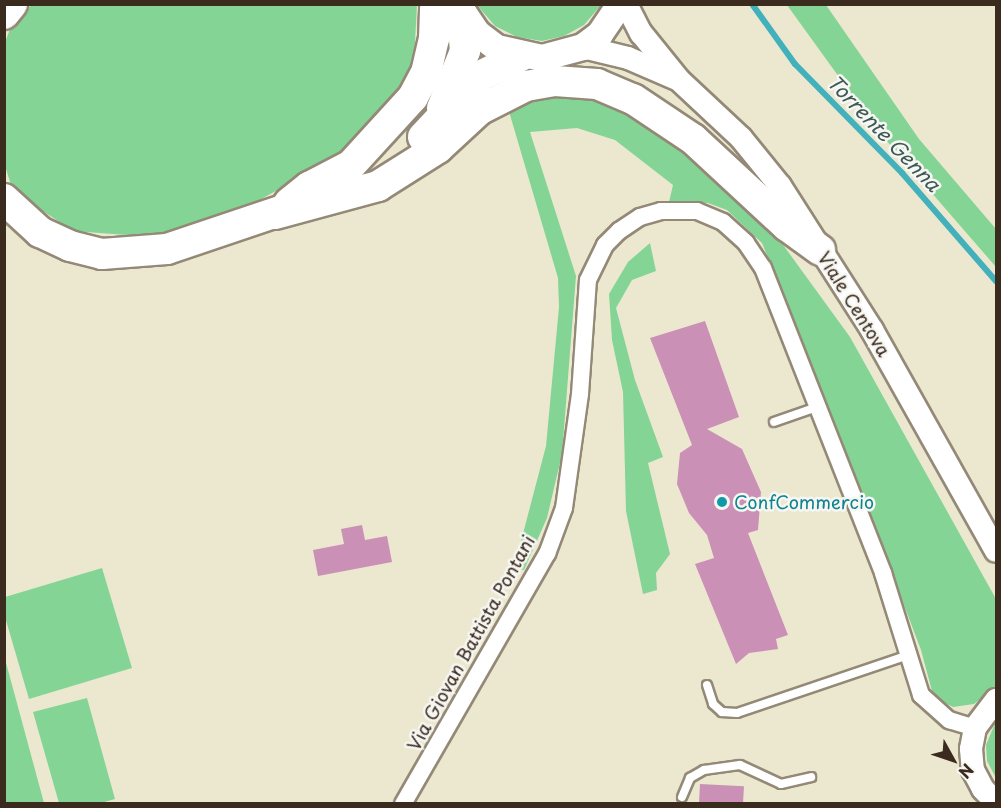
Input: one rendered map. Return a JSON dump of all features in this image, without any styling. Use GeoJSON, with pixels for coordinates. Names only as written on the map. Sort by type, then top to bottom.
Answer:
{"type":"FeatureCollection","features":[{"type":"Feature","properties":{"kind":"highway"},"geometry":{"type":"LineString","coordinates":[[4,14],[12,4]]}},
{"type":"Feature","properties":{"kind":"highway"},"geometry":{"type":"LineString","coordinates":[[432,126],[465,51],[452,7]]}},
{"type":"Feature","properties":{"kind":"highway"},"geometry":{"type":"LineString","coordinates":[[275,214],[309,187],[351,165],[412,97],[426,73],[434,39],[452,7]]}},
{"type":"Feature","properties":{"kind":"highway"},"geometry":{"type":"LineString","coordinates":[[275,214],[394,162],[480,76],[521,56]]}},
{"type":"Feature","properties":{"kind":"highway"},"geometry":{"type":"LineString","coordinates":[[4,199],[40,232],[70,246],[102,254],[167,249],[275,214],[378,186],[438,148],[479,110],[526,86],[555,81],[597,84],[633,99],[693,139],[787,226],[820,250]]}},
{"type":"Feature","properties":{"kind":"main road"},"geometry":{"type":"LineString","coordinates":[[452,7],[477,33],[497,48],[521,56],[542,58],[582,47],[600,34],[620,4]]}},
{"type":"Feature","properties":{"kind":"main road"},"geometry":{"type":"LineString","coordinates":[[626,4],[641,33],[679,80]]}},
{"type":"Feature","properties":{"kind":"main road"},"geometry":{"type":"LineString","coordinates":[[582,47],[628,58],[679,80]]}},
{"type":"Feature","properties":{"kind":"main road","name":"Viale Centova"},"geometry":{"type":"LineString","coordinates":[[679,80],[741,138],[780,186],[872,330],[996,551]]}},
{"type":"Feature","properties":{"kind":"main road"},"geometry":{"type":"LineString","coordinates":[[996,700],[975,728],[970,749],[973,770],[983,789],[996,802]]}},
{"type":"Feature","properties":{"kind":"street","name":"Via Giovan Battista Pontani"},"geometry":{"type":"LineString","coordinates":[[403,804],[542,564],[564,508],[580,394],[588,280],[605,245],[619,231],[640,217],[661,211],[697,211],[723,222],[746,243],[763,268],[883,573],[921,695],[933,709],[949,720],[975,728]]}},
{"type":"Feature","properties":{"kind":"lane"},"geometry":{"type":"LineString","coordinates":[[774,422],[817,406]]}},
{"type":"Feature","properties":{"kind":"lane"},"geometry":{"type":"LineString","coordinates":[[707,685],[712,704],[722,712],[737,713],[908,655]]}},
{"type":"Feature","properties":{"kind":"lane"},"geometry":{"type":"LineString","coordinates":[[682,797],[690,778],[704,770],[741,765],[781,784],[811,777]]}},
{"type":"Feature","properties":{"kind":"green space"},"geometry":{"type":"Polygon","coordinates":[[[32,5],[417,5],[414,61],[375,129],[330,161],[245,208],[154,237],[73,231],[13,191],[5,166],[4,45],[13,21],[32,5]]]}},
{"type":"Feature","properties":{"kind":"green space"},"geometry":{"type":"Polygon","coordinates":[[[477,5],[601,5],[584,25],[564,36],[542,41],[517,37],[495,26],[477,5]]]}},
{"type":"Feature","properties":{"kind":"green space"},"geometry":{"type":"Polygon","coordinates":[[[787,5],[826,5],[919,139],[996,229],[996,267],[878,131],[787,5]]]}},
{"type":"Feature","properties":{"kind":"green space"},"geometry":{"type":"Polygon","coordinates":[[[550,95],[584,98],[622,108],[685,146],[781,242],[850,337],[996,599],[996,687],[974,704],[953,707],[941,701],[932,691],[921,650],[840,436],[762,243],[727,210],[708,203],[669,202],[673,185],[615,140],[577,128],[530,132],[576,276],[562,454],[547,518],[524,570],[514,568],[546,446],[559,307],[558,278],[508,108],[550,95]]]}},
{"type":"Feature","properties":{"kind":"green space"},"geometry":{"type":"Polygon","coordinates":[[[650,243],[656,271],[632,280],[616,308],[635,380],[663,457],[648,463],[670,554],[656,573],[657,590],[643,594],[626,511],[623,392],[612,340],[609,294],[628,262],[650,243]]]}},
{"type":"Feature","properties":{"kind":"green space"},"geometry":{"type":"Polygon","coordinates":[[[102,568],[132,668],[29,699],[5,617],[5,597],[102,568]]]}},
{"type":"Feature","properties":{"kind":"green space"},"geometry":{"type":"Polygon","coordinates":[[[5,659],[44,803],[5,803],[5,659]]]}},
{"type":"Feature","properties":{"kind":"green space"},"geometry":{"type":"Polygon","coordinates":[[[87,698],[115,799],[101,803],[59,803],[33,712],[87,698]]]}},
{"type":"Feature","properties":{"kind":"green space"},"geometry":{"type":"Polygon","coordinates":[[[996,721],[996,778],[987,761],[986,745],[996,721]]]}},
{"type":"Feature","properties":{"kind":"building","name":"ConfCommercio"},"geometry":{"type":"Polygon","coordinates":[[[705,321],[739,417],[707,429],[742,449],[761,492],[758,530],[748,533],[788,635],[776,639],[778,649],[749,653],[736,664],[695,564],[714,558],[707,535],[689,513],[677,484],[680,453],[692,445],[650,338],[705,321]]]}},
{"type":"Feature","properties":{"kind":"building"},"geometry":{"type":"Polygon","coordinates":[[[362,525],[365,540],[387,536],[392,562],[318,576],[313,550],[344,544],[341,529],[362,525]]]}},
{"type":"Feature","properties":{"kind":"building"},"geometry":{"type":"Polygon","coordinates":[[[700,784],[744,786],[743,804],[699,804],[700,784]]]}},
{"type":"Feature","properties":{"kind":"waterway","name":"Torrente Genna"},"geometry":{"type":"LineString","coordinates":[[752,4],[795,64],[902,173],[996,281]]}},
{"type":"Feature","properties":{"kind":"place","name":"ConfCommercio"},"geometry":{"type":"Point","coordinates":[722,502]}}]}
